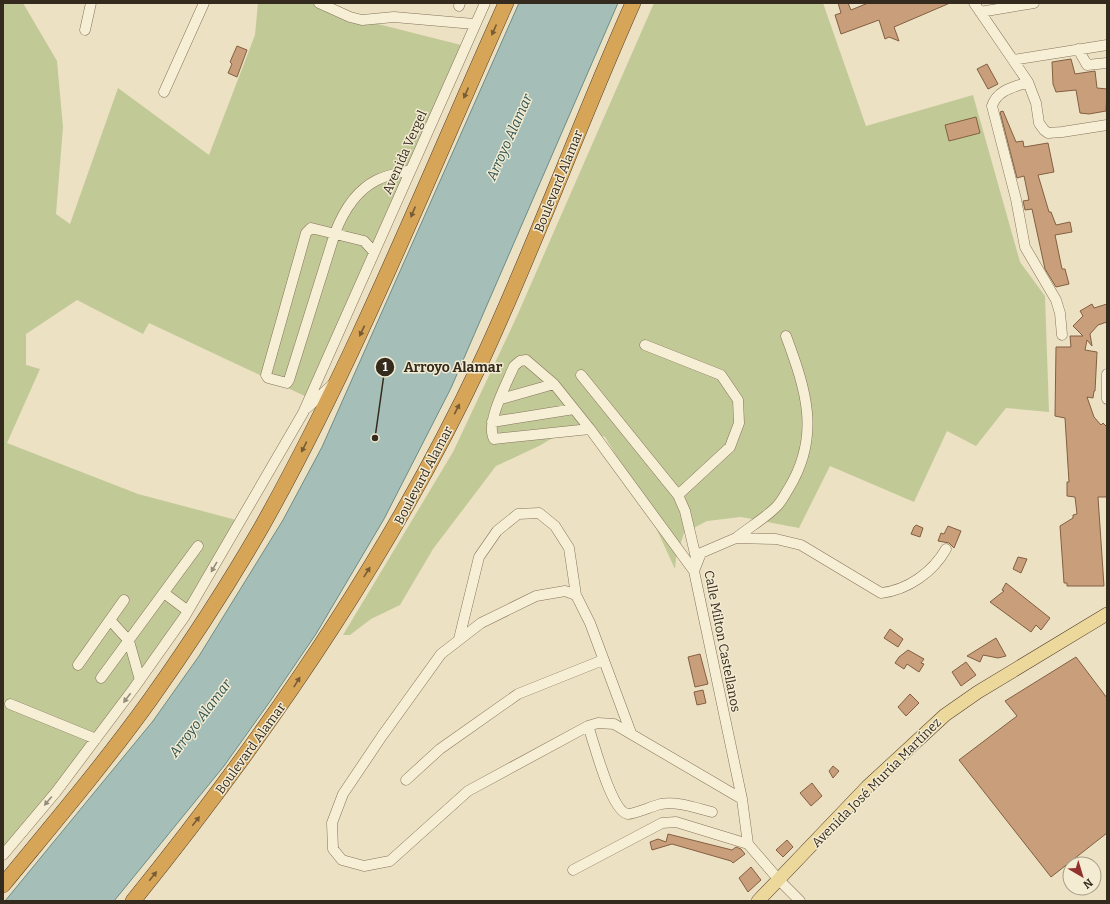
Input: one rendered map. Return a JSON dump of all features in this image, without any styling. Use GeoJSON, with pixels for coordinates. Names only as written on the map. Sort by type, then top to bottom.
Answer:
{"type":"FeatureCollection","features":[{"type":"Feature","properties":{"kind":"highway"},"geometry":{"type":"LineString","coordinates":[[3,885],[150,701],[216,602],[264,523],[341,377],[506,3]]}},
{"type":"Feature","properties":{"kind":"highway","name":"Boulevard Alamar"},"geometry":{"type":"LineString","coordinates":[[133,901],[236,770],[289,694],[392,532],[438,448],[481,361],[633,3]]}},
{"type":"Feature","properties":{"kind":"main road","name":"Avenida José Murúa Martínez"},"geometry":{"type":"LineString","coordinates":[[758,901],[867,787],[945,715],[978,692],[1107,614]]}},
{"type":"Feature","properties":{"kind":"street"},"geometry":{"type":"LineString","coordinates":[[86,30],[91,3]]}},
{"type":"Feature","properties":{"kind":"street"},"geometry":{"type":"LineString","coordinates":[[164,92],[204,3]]}},
{"type":"Feature","properties":{"kind":"street"},"geometry":{"type":"LineString","coordinates":[[319,3],[362,20],[394,17],[474,24]]}},
{"type":"Feature","properties":{"kind":"street","name":"Avenida Vergel"},"geometry":{"type":"LineString","coordinates":[[303,413],[474,24],[485,3]]}},
{"type":"Feature","properties":{"kind":"street"},"geometry":{"type":"LineString","coordinates":[[974,3],[1028,82],[1036,103],[1039,123],[1044,130],[1048,133],[1062,132],[1107,125]]}},
{"type":"Feature","properties":{"kind":"street"},"geometry":{"type":"LineString","coordinates":[[980,12],[1034,3]]}},
{"type":"Feature","properties":{"kind":"street"},"geometry":{"type":"LineString","coordinates":[[1013,60],[1107,45]]}},
{"type":"Feature","properties":{"kind":"street"},"geometry":{"type":"LineString","coordinates":[[1078,49],[1087,65],[1107,63]]}},
{"type":"Feature","properties":{"kind":"street"},"geometry":{"type":"LineString","coordinates":[[1028,82],[1004,91],[995,98],[992,106],[1016,199],[1025,247],[1056,300],[1060,313],[1062,335]]}},
{"type":"Feature","properties":{"kind":"street"},"geometry":{"type":"LineString","coordinates":[[374,252],[364,240],[335,233],[311,228],[306,233],[266,375],[268,378],[287,383],[290,380],[335,233],[341,215],[355,197],[376,180],[410,170]]}},
{"type":"Feature","properties":{"kind":"street"},"geometry":{"type":"LineString","coordinates":[[736,538],[777,506],[794,479],[803,457],[809,427],[802,379],[786,336]]}},
{"type":"Feature","properties":{"kind":"street"},"geometry":{"type":"LineString","coordinates":[[645,346],[722,375],[738,400],[739,423],[730,447],[678,495]]}},
{"type":"Feature","properties":{"kind":"street"},"geometry":{"type":"LineString","coordinates":[[590,429],[494,439],[491,434],[492,422],[514,366],[520,361],[526,360],[554,384],[590,429],[696,567]]}},
{"type":"Feature","properties":{"kind":"street"},"geometry":{"type":"LineString","coordinates":[[1107,374],[1107,399]]}},
{"type":"Feature","properties":{"kind":"street"},"geometry":{"type":"LineString","coordinates":[[581,375],[678,495],[685,510],[696,567]]}},
{"type":"Feature","properties":{"kind":"street"},"geometry":{"type":"LineString","coordinates":[[3,855],[56,792],[140,680],[188,611],[303,413],[341,377]]}},
{"type":"Feature","properties":{"kind":"street"},"geometry":{"type":"LineString","coordinates":[[501,398],[554,384]]}},
{"type":"Feature","properties":{"kind":"street"},"geometry":{"type":"LineString","coordinates":[[492,422],[574,409]]}},
{"type":"Feature","properties":{"kind":"street"},"geometry":{"type":"LineString","coordinates":[[459,639],[479,557],[497,531],[518,514],[540,513],[555,526],[569,548],[576,595],[590,623],[631,733]]}},
{"type":"Feature","properties":{"kind":"street","name":"Calle Milton Castellanos"},"geometry":{"type":"LineString","coordinates":[[748,844],[742,799],[696,567],[701,553],[736,538],[776,539],[800,545],[881,593],[888,592],[925,574],[933,568],[946,549]]}},
{"type":"Feature","properties":{"kind":"street"},"geometry":{"type":"LineString","coordinates":[[101,678],[198,546]]}},
{"type":"Feature","properties":{"kind":"street"},"geometry":{"type":"LineString","coordinates":[[576,595],[565,591],[536,596],[481,622],[441,654],[382,736],[343,794],[332,823],[333,850],[342,860],[364,866],[390,861],[468,791],[588,726],[598,723],[614,724],[742,799]]}},
{"type":"Feature","properties":{"kind":"street"},"geometry":{"type":"LineString","coordinates":[[164,593],[188,611]]}},
{"type":"Feature","properties":{"kind":"street"},"geometry":{"type":"LineString","coordinates":[[78,665],[124,600]]}},
{"type":"Feature","properties":{"kind":"street"},"geometry":{"type":"LineString","coordinates":[[110,620],[129,641],[140,680]]}},
{"type":"Feature","properties":{"kind":"street"},"geometry":{"type":"LineString","coordinates":[[406,780],[440,749],[518,694],[603,660]]}},
{"type":"Feature","properties":{"kind":"street"},"geometry":{"type":"LineString","coordinates":[[10,704],[96,739]]}},
{"type":"Feature","properties":{"kind":"street"},"geometry":{"type":"LineString","coordinates":[[588,726],[612,798],[621,811],[629,814],[663,804],[683,804],[712,812]]}},
{"type":"Feature","properties":{"kind":"street"},"geometry":{"type":"LineString","coordinates":[[573,870],[662,824],[676,822],[748,844],[779,880],[800,901]]}},
{"type":"Feature","properties":{"kind":"green space"},"geometry":{"type":"Polygon","coordinates":[[[3,3],[23,3],[57,61],[63,127],[56,214],[70,224],[118,88],[209,155],[255,35],[258,3],[319,3],[362,20],[465,46],[309,398],[149,323],[143,334],[77,300],[26,334],[26,365],[40,369],[7,443],[138,494],[240,521],[185,616],[3,855],[3,3]]]}},
{"type":"Feature","properties":{"kind":"green space"},"geometry":{"type":"Polygon","coordinates":[[[654,3],[823,3],[866,126],[973,95],[1020,262],[1045,296],[1049,412],[1006,408],[976,446],[947,431],[914,502],[830,466],[799,528],[741,517],[707,521],[684,533],[676,558],[675,569],[645,504],[605,437],[573,426],[539,446],[496,466],[433,549],[400,605],[371,619],[350,635],[343,635],[453,452],[517,316],[654,3]]]}},
{"type":"Feature","properties":{"kind":"water"},"geometry":{"type":"Polygon","coordinates":[[[519,3],[618,3],[451,388],[384,519],[316,634],[271,700],[224,766],[114,901],[5,901],[153,721],[199,656],[283,520],[322,447],[519,3]]]}},
{"type":"Feature","properties":{"kind":"building"},"geometry":{"type":"Polygon","coordinates":[[[838,3],[848,3],[851,10],[868,3],[950,3],[894,27],[899,41],[889,37],[885,39],[879,20],[841,34],[835,15],[841,13],[838,3]]]}},
{"type":"Feature","properties":{"kind":"building"},"geometry":{"type":"Polygon","coordinates":[[[237,46],[247,50],[237,77],[228,73],[232,64],[230,62],[237,46]]]}},
{"type":"Feature","properties":{"kind":"building"},"geometry":{"type":"Polygon","coordinates":[[[1071,59],[1075,74],[1095,71],[1097,88],[1107,89],[1106,111],[1089,114],[1080,113],[1076,90],[1056,92],[1053,84],[1052,62],[1071,59]]]}},
{"type":"Feature","properties":{"kind":"building"},"geometry":{"type":"Polygon","coordinates":[[[987,64],[998,84],[988,89],[977,69],[987,64]]]}},
{"type":"Feature","properties":{"kind":"building"},"geometry":{"type":"Polygon","coordinates":[[[1003,111],[1016,142],[1023,141],[1024,147],[1048,143],[1054,172],[1038,175],[1049,212],[1051,212],[1056,225],[1070,222],[1072,232],[1055,235],[1062,269],[1065,269],[1069,284],[1056,287],[1045,269],[1032,209],[1025,210],[1023,201],[1029,200],[1024,176],[1017,178],[1000,112],[1003,111]]]}},
{"type":"Feature","properties":{"kind":"building"},"geometry":{"type":"Polygon","coordinates":[[[976,117],[980,133],[949,141],[945,125],[976,117]]]}},
{"type":"Feature","properties":{"kind":"building"},"geometry":{"type":"Polygon","coordinates":[[[1092,304],[1094,308],[1107,304],[1107,322],[1098,325],[1090,334],[1092,346],[1087,340],[1085,350],[1097,352],[1095,391],[1093,398],[1087,397],[1094,417],[1101,425],[1103,423],[1107,427],[1107,497],[1098,497],[1104,586],[1067,586],[1067,583],[1064,583],[1060,526],[1073,518],[1073,515],[1077,514],[1075,497],[1067,496],[1067,482],[1069,482],[1065,418],[1055,416],[1056,347],[1071,347],[1070,336],[1083,336],[1073,326],[1083,316],[1080,311],[1092,304]]]}},
{"type":"Feature","properties":{"kind":"building"},"geometry":{"type":"Polygon","coordinates":[[[916,525],[923,528],[920,537],[911,534],[916,525]]]}},
{"type":"Feature","properties":{"kind":"building"},"geometry":{"type":"Polygon","coordinates":[[[948,526],[961,531],[954,548],[949,543],[938,541],[941,533],[944,534],[948,526]]]}},
{"type":"Feature","properties":{"kind":"building"},"geometry":{"type":"Polygon","coordinates":[[[1018,557],[1027,559],[1021,573],[1013,569],[1018,557]]]}},
{"type":"Feature","properties":{"kind":"building"},"geometry":{"type":"Polygon","coordinates":[[[1006,583],[1050,618],[1041,630],[1036,625],[1031,632],[990,602],[1004,591],[1002,590],[1006,583]]]}},
{"type":"Feature","properties":{"kind":"building"},"geometry":{"type":"Polygon","coordinates":[[[890,629],[903,639],[898,647],[884,638],[890,629]]]}},
{"type":"Feature","properties":{"kind":"building"},"geometry":{"type":"Polygon","coordinates":[[[996,638],[1006,656],[998,658],[983,655],[980,662],[967,656],[996,638]]]}},
{"type":"Feature","properties":{"kind":"building"},"geometry":{"type":"Polygon","coordinates":[[[908,650],[924,659],[921,663],[924,664],[919,672],[907,664],[904,669],[895,663],[899,657],[908,650]]]}},
{"type":"Feature","properties":{"kind":"building"},"geometry":{"type":"Polygon","coordinates":[[[700,654],[708,684],[695,687],[688,657],[700,654]]]}},
{"type":"Feature","properties":{"kind":"building"},"geometry":{"type":"Polygon","coordinates":[[[1076,657],[1107,698],[1107,833],[1078,856],[1062,856],[1062,868],[1051,877],[959,760],[1017,716],[1005,701],[1076,657]]]}},
{"type":"Feature","properties":{"kind":"building"},"geometry":{"type":"Polygon","coordinates":[[[966,662],[976,675],[961,686],[952,672],[966,662]]]}},
{"type":"Feature","properties":{"kind":"building"},"geometry":{"type":"Polygon","coordinates":[[[703,690],[706,703],[697,705],[694,692],[703,690]]]}},
{"type":"Feature","properties":{"kind":"building"},"geometry":{"type":"Polygon","coordinates":[[[910,694],[919,703],[906,716],[898,707],[910,694]]]}},
{"type":"Feature","properties":{"kind":"building"},"geometry":{"type":"Polygon","coordinates":[[[833,766],[839,771],[833,778],[829,771],[833,766]]]}},
{"type":"Feature","properties":{"kind":"building"},"geometry":{"type":"Polygon","coordinates":[[[812,783],[822,796],[811,806],[800,793],[812,783]]]}},
{"type":"Feature","properties":{"kind":"building"},"geometry":{"type":"Polygon","coordinates":[[[668,834],[732,850],[736,847],[741,849],[745,854],[733,863],[731,861],[672,844],[652,850],[650,842],[658,839],[666,842],[668,834]]]}},
{"type":"Feature","properties":{"kind":"building"},"geometry":{"type":"Polygon","coordinates":[[[787,840],[793,847],[783,857],[776,850],[787,840]]]}},
{"type":"Feature","properties":{"kind":"building"},"geometry":{"type":"Polygon","coordinates":[[[751,867],[761,880],[748,892],[739,878],[751,867]]]}},
{"type":"Feature","properties":{"kind":"place","name":"Arroyo Alamar"},"geometry":{"type":"Point","coordinates":[375,438]}}]}
